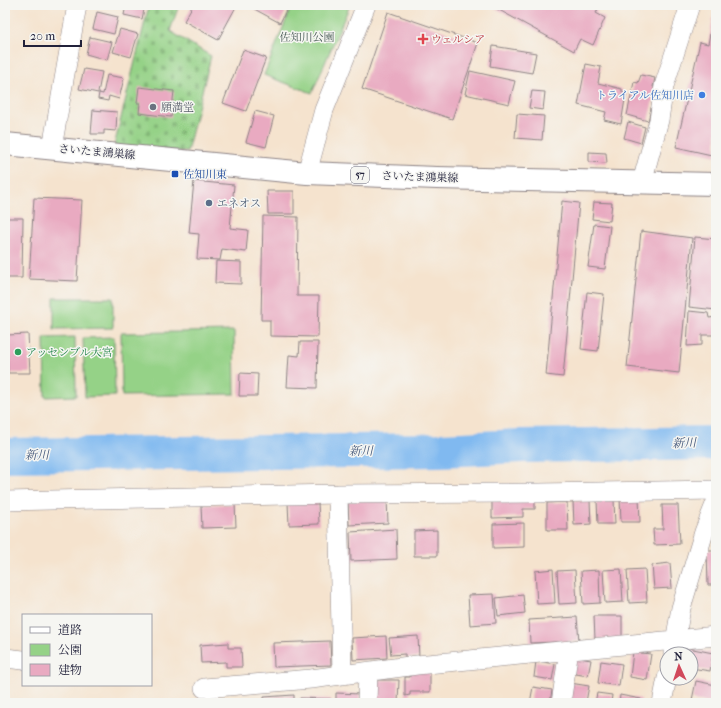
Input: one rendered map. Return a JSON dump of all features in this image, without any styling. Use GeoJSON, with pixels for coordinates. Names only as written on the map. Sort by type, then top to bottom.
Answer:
{"type":"FeatureCollection","features":[{"type":"Feature","properties":{"kind":"main road","name":"さいたま鴻巣線"},"geometry":{"type":"LineString","coordinates":[[5,144],[307,172],[436,178],[716,184]]}},
{"type":"Feature","properties":{"kind":"street"},"geometry":{"type":"LineString","coordinates":[[52,148],[77,5]]}},
{"type":"Feature","properties":{"kind":"street"},"geometry":{"type":"LineString","coordinates":[[307,172],[324,110],[366,5]]}},
{"type":"Feature","properties":{"kind":"street"},"geometry":{"type":"LineString","coordinates":[[642,182],[659,120],[664,86],[690,5]]}},
{"type":"Feature","properties":{"kind":"street"},"geometry":{"type":"LineString","coordinates":[[5,501],[338,494],[716,490]]}},
{"type":"Feature","properties":{"kind":"street"},"geometry":{"type":"LineString","coordinates":[[338,494],[342,675]]}},
{"type":"Feature","properties":{"kind":"street"},"geometry":{"type":"LineString","coordinates":[[674,646],[681,608],[704,532],[716,502]]}},
{"type":"Feature","properties":{"kind":"street"},"geometry":{"type":"LineString","coordinates":[[678,646],[716,636]]}},
{"type":"Feature","properties":{"kind":"street"},"geometry":{"type":"LineString","coordinates":[[204,688],[311,679],[417,665],[569,650],[659,647]]}},
{"type":"Feature","properties":{"kind":"street"},"geometry":{"type":"LineString","coordinates":[[560,703],[569,650]]}},
{"type":"Feature","properties":{"kind":"street"},"geometry":{"type":"LineString","coordinates":[[5,658],[22,660]]}},
{"type":"Feature","properties":{"kind":"street"},"geometry":{"type":"LineString","coordinates":[[367,703],[368,672]]}},
{"type":"Feature","properties":{"kind":"street"},"geometry":{"type":"LineString","coordinates":[[662,703],[665,686]]}},
{"type":"Feature","properties":{"kind":"green space"},"geometry":{"type":"Polygon","coordinates":[[[149,5],[166,5],[178,8],[170,31],[211,56],[187,152],[114,146],[149,5]]]}},
{"type":"Feature","properties":{"kind":"green space","name":"佐知川公園"},"geometry":{"type":"Polygon","coordinates":[[[292,5],[350,5],[312,93],[264,75],[292,5]]]}},
{"type":"Feature","properties":{"kind":"green space"},"geometry":{"type":"Polygon","coordinates":[[[54,298],[113,298],[113,328],[54,329],[54,298]]]}},
{"type":"Feature","properties":{"kind":"green space"},"geometry":{"type":"Polygon","coordinates":[[[234,331],[235,394],[122,396],[121,333],[234,331]]]}},
{"type":"Feature","properties":{"kind":"green space"},"geometry":{"type":"Polygon","coordinates":[[[75,337],[76,396],[45,397],[44,338],[75,337]]]}},
{"type":"Feature","properties":{"kind":"green space"},"geometry":{"type":"Polygon","coordinates":[[[114,337],[115,396],[85,397],[83,338],[114,337]]]}},
{"type":"Feature","properties":{"kind":"building"},"geometry":{"type":"Polygon","coordinates":[[[126,5],[145,5],[142,19],[124,15],[126,5]]]}},
{"type":"Feature","properties":{"kind":"building"},"geometry":{"type":"Polygon","coordinates":[[[193,5],[237,5],[218,40],[184,21],[193,5]]]}},
{"type":"Feature","properties":{"kind":"building"},"geometry":{"type":"Polygon","coordinates":[[[247,5],[289,5],[280,23],[247,5]]]}},
{"type":"Feature","properties":{"kind":"building"},"geometry":{"type":"Polygon","coordinates":[[[490,5],[600,5],[596,13],[605,18],[593,45],[580,39],[574,51],[490,5]]]}},
{"type":"Feature","properties":{"kind":"building","name":"トライアル佐知川店"},"geometry":{"type":"Polygon","coordinates":[[[715,7],[716,156],[676,147],[700,42],[708,44],[715,7]]]}},
{"type":"Feature","properties":{"kind":"building"},"geometry":{"type":"Polygon","coordinates":[[[97,12],[118,17],[114,34],[93,29],[97,12]]]}},
{"type":"Feature","properties":{"kind":"building"},"geometry":{"type":"Polygon","coordinates":[[[388,12],[478,43],[452,119],[362,89],[388,12]]]}},
{"type":"Feature","properties":{"kind":"building"},"geometry":{"type":"Polygon","coordinates":[[[120,29],[138,34],[131,57],[113,52],[120,29]]]}},
{"type":"Feature","properties":{"kind":"building"},"geometry":{"type":"Polygon","coordinates":[[[90,37],[112,42],[107,60],[86,54],[90,37]]]}},
{"type":"Feature","properties":{"kind":"building"},"geometry":{"type":"Polygon","coordinates":[[[493,46],[536,53],[532,73],[490,66],[493,46]]]}},
{"type":"Feature","properties":{"kind":"building"},"geometry":{"type":"Polygon","coordinates":[[[243,50],[266,58],[246,111],[223,103],[243,50]]]}},
{"type":"Feature","properties":{"kind":"building"},"geometry":{"type":"Polygon","coordinates":[[[586,64],[601,67],[598,83],[622,89],[622,92],[626,93],[621,124],[604,120],[606,112],[578,105],[586,64]]]}},
{"type":"Feature","properties":{"kind":"building"},"geometry":{"type":"Polygon","coordinates":[[[84,69],[102,72],[98,93],[79,89],[84,69]]]}},
{"type":"Feature","properties":{"kind":"building"},"geometry":{"type":"Polygon","coordinates":[[[470,71],[515,81],[509,104],[465,94],[470,71]]]}},
{"type":"Feature","properties":{"kind":"building"},"geometry":{"type":"Polygon","coordinates":[[[107,75],[124,78],[119,99],[109,96],[108,101],[98,99],[99,93],[103,94],[107,75]]]}},
{"type":"Feature","properties":{"kind":"building"},"geometry":{"type":"Polygon","coordinates":[[[641,75],[655,78],[653,87],[656,88],[648,121],[627,115],[634,82],[638,83],[641,75]]]}},
{"type":"Feature","properties":{"kind":"building"},"geometry":{"type":"Polygon","coordinates":[[[139,87],[174,91],[171,117],[139,113],[140,103],[137,103],[139,87]]]}},
{"type":"Feature","properties":{"kind":"building"},"geometry":{"type":"Polygon","coordinates":[[[532,91],[545,92],[543,110],[529,108],[532,91]]]}},
{"type":"Feature","properties":{"kind":"building"},"geometry":{"type":"Polygon","coordinates":[[[93,110],[117,112],[116,131],[104,130],[104,134],[91,134],[93,110]]]}},
{"type":"Feature","properties":{"kind":"building"},"geometry":{"type":"Polygon","coordinates":[[[255,111],[274,116],[266,147],[246,142],[255,111]]]}},
{"type":"Feature","properties":{"kind":"building"},"geometry":{"type":"Polygon","coordinates":[[[517,114],[544,116],[542,140],[515,138],[517,114]]]}},
{"type":"Feature","properties":{"kind":"building"},"geometry":{"type":"Polygon","coordinates":[[[628,122],[645,127],[641,143],[624,138],[628,122]]]}},
{"type":"Feature","properties":{"kind":"building"},"geometry":{"type":"Polygon","coordinates":[[[589,152],[606,153],[607,163],[589,162],[589,152]]]}},
{"type":"Feature","properties":{"kind":"building"},"geometry":{"type":"Polygon","coordinates":[[[194,181],[234,185],[230,228],[248,230],[246,252],[222,249],[220,260],[197,259],[199,234],[189,233],[194,181]]]}},
{"type":"Feature","properties":{"kind":"building"},"geometry":{"type":"Polygon","coordinates":[[[267,191],[294,191],[294,214],[268,214],[267,191]]]}},
{"type":"Feature","properties":{"kind":"building"},"geometry":{"type":"Polygon","coordinates":[[[34,198],[82,200],[77,281],[29,279],[34,198]]]}},
{"type":"Feature","properties":{"kind":"building"},"geometry":{"type":"Polygon","coordinates":[[[5,201],[7,201],[7,218],[23,218],[22,278],[5,278],[5,201]]]}},
{"type":"Feature","properties":{"kind":"building"},"geometry":{"type":"Polygon","coordinates":[[[562,201],[579,203],[563,377],[546,375],[562,201]]]}},
{"type":"Feature","properties":{"kind":"building"},"geometry":{"type":"Polygon","coordinates":[[[594,202],[612,203],[610,221],[592,219],[594,202]]]}},
{"type":"Feature","properties":{"kind":"building"},"geometry":{"type":"Polygon","coordinates":[[[263,216],[298,217],[297,296],[319,296],[318,337],[270,336],[270,320],[261,320],[263,216]]]}},
{"type":"Feature","properties":{"kind":"building"},"geometry":{"type":"Polygon","coordinates":[[[594,224],[610,226],[605,269],[588,267],[594,224]]]}},
{"type":"Feature","properties":{"kind":"building"},"geometry":{"type":"Polygon","coordinates":[[[641,231],[692,238],[679,373],[627,367],[641,231]]]}},
{"type":"Feature","properties":{"kind":"building"},"geometry":{"type":"Polygon","coordinates":[[[695,237],[716,239],[716,310],[689,307],[695,237]]]}},
{"type":"Feature","properties":{"kind":"building"},"geometry":{"type":"Polygon","coordinates":[[[216,261],[241,262],[241,284],[215,283],[216,261]]]}},
{"type":"Feature","properties":{"kind":"building"},"geometry":{"type":"Polygon","coordinates":[[[587,292],[604,294],[598,351],[581,349],[587,292]]]}},
{"type":"Feature","properties":{"kind":"building"},"geometry":{"type":"Polygon","coordinates":[[[689,311],[708,313],[709,318],[716,317],[716,335],[702,335],[702,345],[687,346],[689,311]]]}},
{"type":"Feature","properties":{"kind":"building"},"geometry":{"type":"Polygon","coordinates":[[[28,334],[30,373],[8,373],[7,335],[28,334]]]}},
{"type":"Feature","properties":{"kind":"building"},"geometry":{"type":"Polygon","coordinates":[[[300,342],[318,342],[317,388],[287,387],[289,355],[299,356],[300,342]]]}},
{"type":"Feature","properties":{"kind":"building"},"geometry":{"type":"Polygon","coordinates":[[[240,373],[258,374],[257,396],[239,396],[240,373]]]}},
{"type":"Feature","properties":{"kind":"building"},"geometry":{"type":"Polygon","coordinates":[[[639,497],[640,522],[621,522],[620,498],[639,497]]]}},
{"type":"Feature","properties":{"kind":"building"},"geometry":{"type":"Polygon","coordinates":[[[387,499],[388,523],[349,525],[348,501],[387,499]]]}},
{"type":"Feature","properties":{"kind":"building"},"geometry":{"type":"Polygon","coordinates":[[[492,500],[535,500],[535,509],[523,509],[523,517],[492,518],[492,500]]]}},
{"type":"Feature","properties":{"kind":"building"},"geometry":{"type":"Polygon","coordinates":[[[597,500],[614,500],[615,524],[598,524],[597,500]]]}},
{"type":"Feature","properties":{"kind":"building"},"geometry":{"type":"Polygon","coordinates":[[[573,501],[590,501],[591,524],[574,525],[573,501]]]}},
{"type":"Feature","properties":{"kind":"building"},"geometry":{"type":"Polygon","coordinates":[[[318,502],[319,524],[289,525],[288,503],[318,502]]]}},
{"type":"Feature","properties":{"kind":"building"},"geometry":{"type":"Polygon","coordinates":[[[567,502],[568,530],[547,530],[547,503],[567,502]]]}},
{"type":"Feature","properties":{"kind":"building"},"geometry":{"type":"Polygon","coordinates":[[[235,504],[236,527],[202,528],[201,505],[235,504]]]}},
{"type":"Feature","properties":{"kind":"building"},"geometry":{"type":"Polygon","coordinates":[[[662,505],[678,505],[680,544],[654,545],[653,529],[663,529],[662,505]]]}},
{"type":"Feature","properties":{"kind":"building"},"geometry":{"type":"Polygon","coordinates":[[[524,523],[524,547],[493,548],[493,524],[524,523]]]}},
{"type":"Feature","properties":{"kind":"building"},"geometry":{"type":"Polygon","coordinates":[[[396,529],[397,559],[351,561],[350,532],[396,529]]]}},
{"type":"Feature","properties":{"kind":"building"},"geometry":{"type":"Polygon","coordinates":[[[437,530],[437,556],[414,556],[414,531],[437,530]]]}},
{"type":"Feature","properties":{"kind":"building"},"geometry":{"type":"Polygon","coordinates":[[[707,550],[716,550],[716,585],[708,585],[707,550]]]}},
{"type":"Feature","properties":{"kind":"building"},"geometry":{"type":"Polygon","coordinates":[[[670,563],[672,588],[654,589],[652,565],[670,563]]]}},
{"type":"Feature","properties":{"kind":"building"},"geometry":{"type":"Polygon","coordinates":[[[553,569],[555,603],[537,604],[535,571],[553,569]]]}},
{"type":"Feature","properties":{"kind":"building"},"geometry":{"type":"Polygon","coordinates":[[[621,569],[623,602],[605,603],[603,570],[621,569]]]}},
{"type":"Feature","properties":{"kind":"building"},"geometry":{"type":"Polygon","coordinates":[[[645,569],[647,602],[629,603],[627,570],[645,569]]]}},
{"type":"Feature","properties":{"kind":"building"},"geometry":{"type":"Polygon","coordinates":[[[575,570],[577,603],[559,604],[557,571],[575,570]]]}},
{"type":"Feature","properties":{"kind":"building"},"geometry":{"type":"Polygon","coordinates":[[[599,570],[600,603],[583,604],[581,571],[599,570]]]}},
{"type":"Feature","properties":{"kind":"building"},"geometry":{"type":"Polygon","coordinates":[[[494,594],[496,623],[470,625],[468,595],[494,594]]]}},
{"type":"Feature","properties":{"kind":"building"},"geometry":{"type":"Polygon","coordinates":[[[523,595],[525,613],[498,616],[496,598],[523,595]]]}},
{"type":"Feature","properties":{"kind":"building"},"geometry":{"type":"Polygon","coordinates":[[[594,616],[622,616],[622,639],[595,639],[594,616]]]}},
{"type":"Feature","properties":{"kind":"building"},"geometry":{"type":"Polygon","coordinates":[[[577,617],[579,641],[530,643],[529,620],[577,617]]]}},
{"type":"Feature","properties":{"kind":"building"},"geometry":{"type":"Polygon","coordinates":[[[386,636],[387,658],[353,660],[352,638],[386,636]]]}},
{"type":"Feature","properties":{"kind":"building"},"geometry":{"type":"Polygon","coordinates":[[[418,636],[419,657],[405,658],[405,654],[391,655],[389,638],[418,636]]]}},
{"type":"Feature","properties":{"kind":"building"},"geometry":{"type":"Polygon","coordinates":[[[330,641],[331,665],[274,667],[273,643],[330,641]]]}},
{"type":"Feature","properties":{"kind":"building"},"geometry":{"type":"Polygon","coordinates":[[[228,643],[228,648],[241,648],[242,667],[226,667],[226,662],[201,663],[200,645],[228,643]]]}},
{"type":"Feature","properties":{"kind":"building"},"geometry":{"type":"Polygon","coordinates":[[[699,650],[713,653],[710,671],[699,669],[699,650]]]}},
{"type":"Feature","properties":{"kind":"building"},"geometry":{"type":"Polygon","coordinates":[[[633,652],[651,654],[647,680],[630,677],[633,652]]]}},
{"type":"Feature","properties":{"kind":"building"},"geometry":{"type":"Polygon","coordinates":[[[573,657],[591,660],[588,676],[570,673],[573,657]]]}},
{"type":"Feature","properties":{"kind":"building"},"geometry":{"type":"Polygon","coordinates":[[[536,661],[555,664],[552,680],[534,677],[536,661]]]}},
{"type":"Feature","properties":{"kind":"building"},"geometry":{"type":"Polygon","coordinates":[[[601,661],[622,664],[619,686],[598,683],[601,661]]]}},
{"type":"Feature","properties":{"kind":"building"},"geometry":{"type":"Polygon","coordinates":[[[430,670],[430,692],[410,692],[410,695],[405,696],[405,677],[410,677],[410,671],[430,670]]]}},
{"type":"Feature","properties":{"kind":"building"},"geometry":{"type":"Polygon","coordinates":[[[371,680],[399,680],[398,703],[371,703],[371,680]]]}},
{"type":"Feature","properties":{"kind":"building"},"geometry":{"type":"Polygon","coordinates":[[[699,682],[716,685],[716,703],[692,700],[695,686],[699,686],[699,682]]]}},
{"type":"Feature","properties":{"kind":"building"},"geometry":{"type":"Polygon","coordinates":[[[570,683],[589,686],[586,702],[567,699],[570,683]]]}},
{"type":"Feature","properties":{"kind":"building"},"geometry":{"type":"Polygon","coordinates":[[[533,687],[552,690],[550,703],[530,703],[533,687]]]}},
{"type":"Feature","properties":{"kind":"building"},"geometry":{"type":"Polygon","coordinates":[[[336,693],[360,694],[359,703],[336,703],[336,693]]]}},
{"type":"Feature","properties":{"kind":"building"},"geometry":{"type":"Polygon","coordinates":[[[597,693],[612,695],[611,703],[595,703],[597,693]]]}},
{"type":"Feature","properties":{"kind":"building"},"geometry":{"type":"Polygon","coordinates":[[[294,695],[294,703],[264,703],[264,697],[294,695]]]}},
{"type":"Feature","properties":{"kind":"building"},"geometry":{"type":"Polygon","coordinates":[[[620,695],[641,699],[640,703],[619,703],[620,695]]]}},
{"type":"Feature","properties":{"kind":"building"},"geometry":{"type":"Polygon","coordinates":[[[300,698],[331,699],[331,703],[299,703],[300,698]]]}},
{"type":"Feature","properties":{"kind":"waterway","name":"新川"},"geometry":{"type":"LineString","coordinates":[[5,455],[441,450],[521,446],[716,443]]}},
{"type":"Feature","properties":{"kind":"place","name":"ウェルシア"},"geometry":{"type":"Point","coordinates":[423,39]}},
{"type":"Feature","properties":{"kind":"place","name":"トライアル佐知川店"},"geometry":{"type":"Point","coordinates":[702,95]}},
{"type":"Feature","properties":{"kind":"place","name":"願満堂"},"geometry":{"type":"Point","coordinates":[153,107]}},
{"type":"Feature","properties":{"kind":"place","name":"佐知川東"},"geometry":{"type":"Point","coordinates":[175,174]}},
{"type":"Feature","properties":{"kind":"place","name":"エネオス"},"geometry":{"type":"Point","coordinates":[209,203]}},
{"type":"Feature","properties":{"kind":"place","name":"アッセンブル大宮"},"geometry":{"type":"Point","coordinates":[18,352]}}]}
